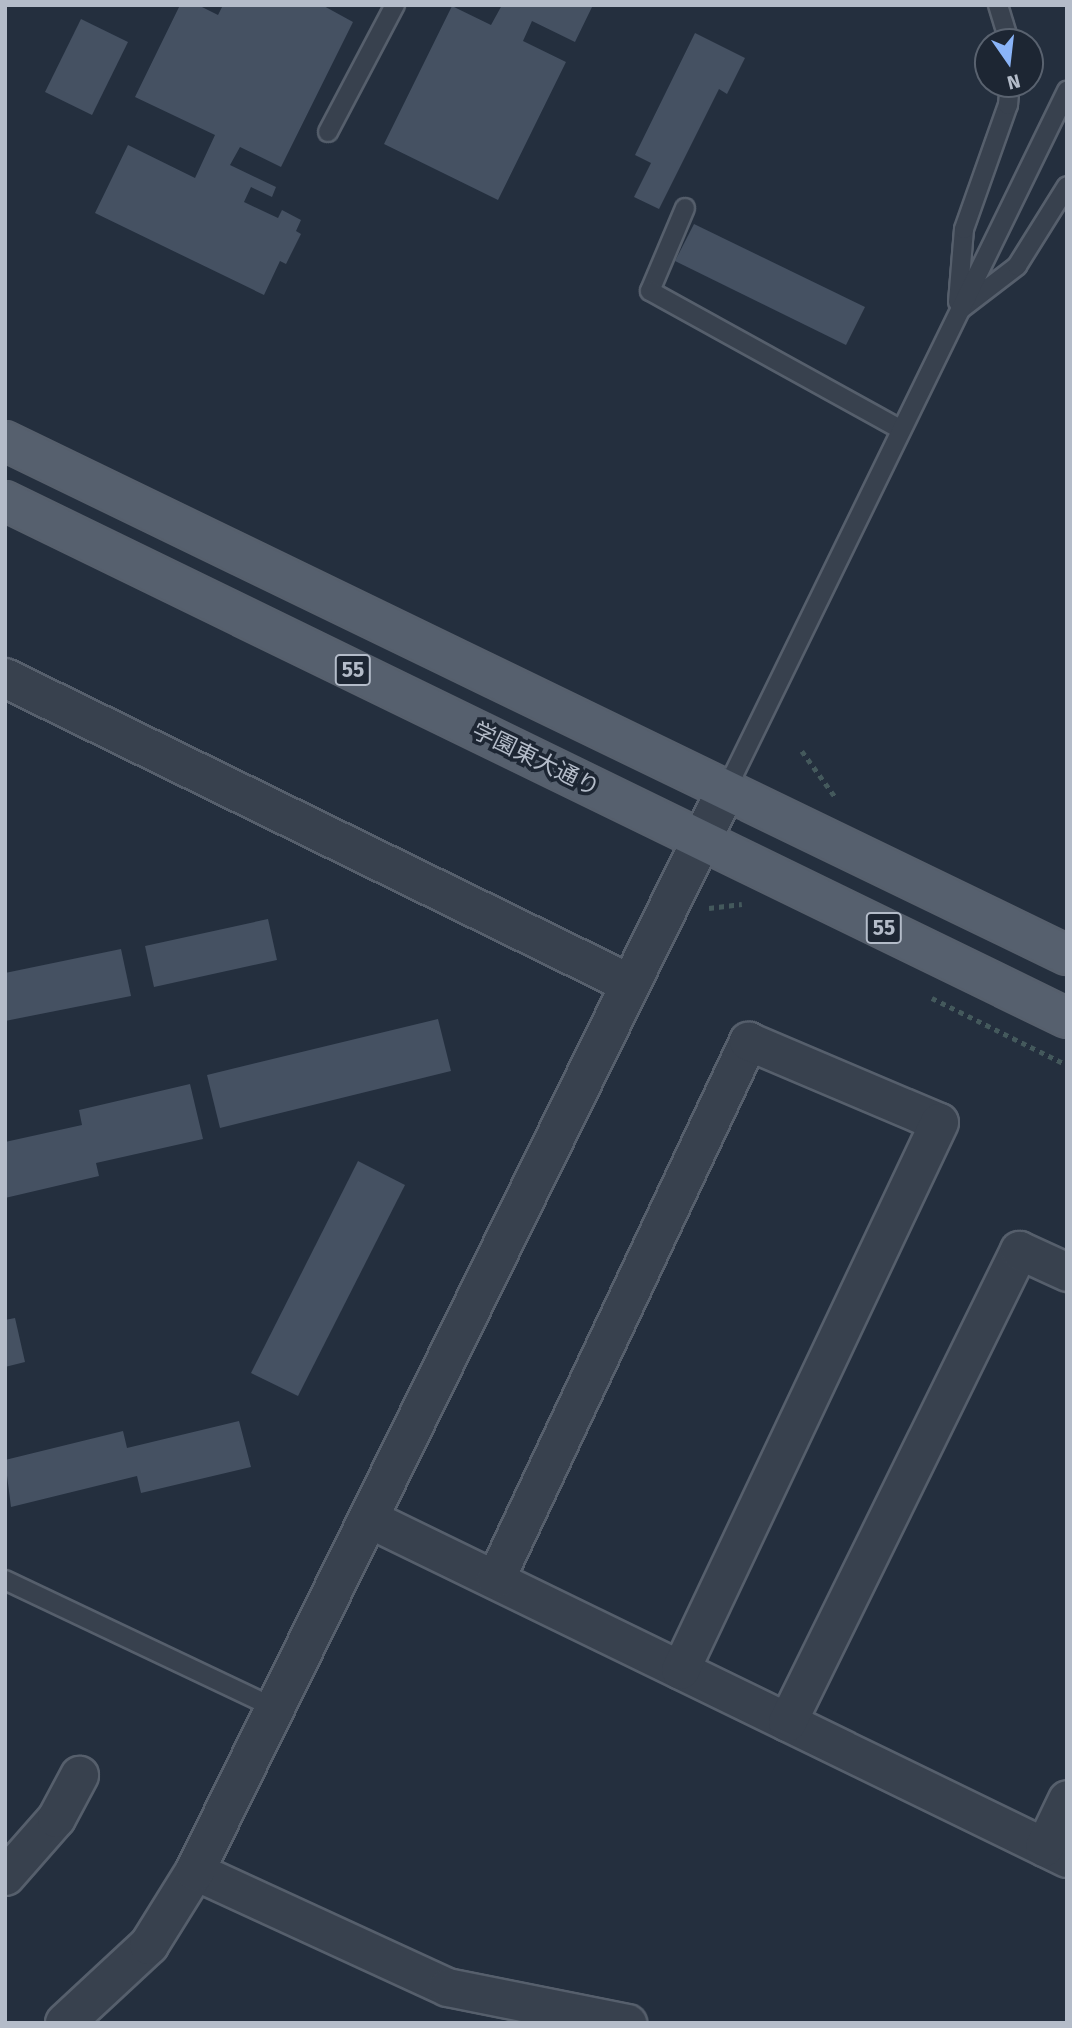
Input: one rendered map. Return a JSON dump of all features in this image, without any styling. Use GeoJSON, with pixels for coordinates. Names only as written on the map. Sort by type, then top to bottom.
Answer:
{"type":"FeatureCollection","features":[{"type":"Feature","properties":{"kind":"main road","name":"55"},"geometry":{"type":"LineString","coordinates":[[5,441],[727,788],[1067,955]]}},
{"type":"Feature","properties":{"kind":"main road","name":"学園東大通り"},"geometry":{"type":"LineString","coordinates":[[5,501],[1067,1017]]}},
{"type":"Feature","properties":{"kind":"street"},"geometry":{"type":"LineString","coordinates":[[5,678],[628,983]]}},
{"type":"Feature","properties":{"kind":"street"},"geometry":{"type":"LineString","coordinates":[[65,2023],[149,1945],[195,1871],[370,1519],[628,983],[727,788]]}},
{"type":"Feature","properties":{"kind":"street"},"geometry":{"type":"LineString","coordinates":[[495,1579],[748,1041],[939,1122],[680,1670]]}},
{"type":"Feature","properties":{"kind":"street"},"geometry":{"type":"LineString","coordinates":[[787,1722],[1019,1250],[1067,1272]]}},
{"type":"Feature","properties":{"kind":"street"},"geometry":{"type":"LineString","coordinates":[[370,1519],[1056,1852],[1067,1799]]}},
{"type":"Feature","properties":{"kind":"street"},"geometry":{"type":"LineString","coordinates":[[5,1876],[56,1818],[79,1775]]}},
{"type":"Feature","properties":{"kind":"street"},"geometry":{"type":"LineString","coordinates":[[195,1871],[447,1987],[627,2023]]}},
{"type":"Feature","properties":{"kind":"lane"},"geometry":{"type":"LineString","coordinates":[[328,132],[395,5]]}},
{"type":"Feature","properties":{"kind":"lane"},"geometry":{"type":"LineString","coordinates":[[998,5],[1005,28]]}},
{"type":"Feature","properties":{"kind":"lane"},"geometry":{"type":"LineString","coordinates":[[727,788],[1067,91]]}},
{"type":"Feature","properties":{"kind":"lane"},"geometry":{"type":"LineString","coordinates":[[958,312],[964,229],[1009,98]]}},
{"type":"Feature","properties":{"kind":"lane"},"geometry":{"type":"LineString","coordinates":[[958,312],[1017,266],[1067,186]]}},
{"type":"Feature","properties":{"kind":"lane"},"geometry":{"type":"LineString","coordinates":[[685,208],[650,291],[900,429]]}},
{"type":"Feature","properties":{"kind":"lane"},"geometry":{"type":"LineString","coordinates":[[5,1580],[277,1709]]}},
{"type":"Feature","properties":{"kind":"path"},"geometry":{"type":"LineString","coordinates":[[702,910],[745,904]]}},
{"type":"Feature","properties":{"kind":"path"},"geometry":{"type":"LineString","coordinates":[[918,991],[1067,1065]]}},
{"type":"Feature","properties":{"kind":"building"},"geometry":{"type":"Polygon","coordinates":[[[180,5],[198,5],[218,15],[223,5],[322,5],[353,22],[281,167],[240,147],[230,165],[276,187],[272,197],[251,187],[244,202],[278,218],[282,210],[301,220],[296,231],[301,234],[286,264],[280,261],[264,295],[95,213],[128,145],[195,178],[215,135],[135,97],[180,5]]]}},
{"type":"Feature","properties":{"kind":"building"},"geometry":{"type":"Polygon","coordinates":[[[502,5],[593,5],[575,42],[532,21],[523,41],[566,62],[498,200],[384,144],[452,6],[491,25],[502,5]]]}},
{"type":"Feature","properties":{"kind":"building"},"geometry":{"type":"Polygon","coordinates":[[[81,19],[128,42],[92,115],[45,92],[81,19]]]}},
{"type":"Feature","properties":{"kind":"building"},"geometry":{"type":"Polygon","coordinates":[[[695,33],[745,58],[727,94],[719,89],[659,209],[634,197],[651,163],[635,155],[695,33]]]}},
{"type":"Feature","properties":{"kind":"building"},"geometry":{"type":"Polygon","coordinates":[[[694,224],[865,307],[846,345],[675,261],[694,224]]]}},
{"type":"Feature","properties":{"kind":"building"},"geometry":{"type":"Polygon","coordinates":[[[268,919],[277,960],[154,987],[145,946],[268,919]]]}},
{"type":"Feature","properties":{"kind":"building"},"geometry":{"type":"Polygon","coordinates":[[[121,949],[131,996],[5,1021],[5,973],[121,949]]]}},
{"type":"Feature","properties":{"kind":"building"},"geometry":{"type":"Polygon","coordinates":[[[438,1019],[451,1071],[220,1128],[207,1075],[438,1019]]]}},
{"type":"Feature","properties":{"kind":"building"},"geometry":{"type":"Polygon","coordinates":[[[190,1084],[203,1139],[96,1163],[99,1176],[5,1198],[5,1142],[82,1125],[79,1110],[190,1084]]]}},
{"type":"Feature","properties":{"kind":"building"},"geometry":{"type":"Polygon","coordinates":[[[358,1161],[405,1185],[298,1396],[251,1373],[358,1161]]]}},
{"type":"Feature","properties":{"kind":"building"},"geometry":{"type":"Polygon","coordinates":[[[15,1318],[25,1362],[5,1367],[5,1320],[15,1318]]]}},
{"type":"Feature","properties":{"kind":"building"},"geometry":{"type":"Polygon","coordinates":[[[239,1421],[251,1467],[141,1493],[137,1476],[11,1507],[5,1460],[123,1431],[127,1448],[239,1421]]]}}]}
